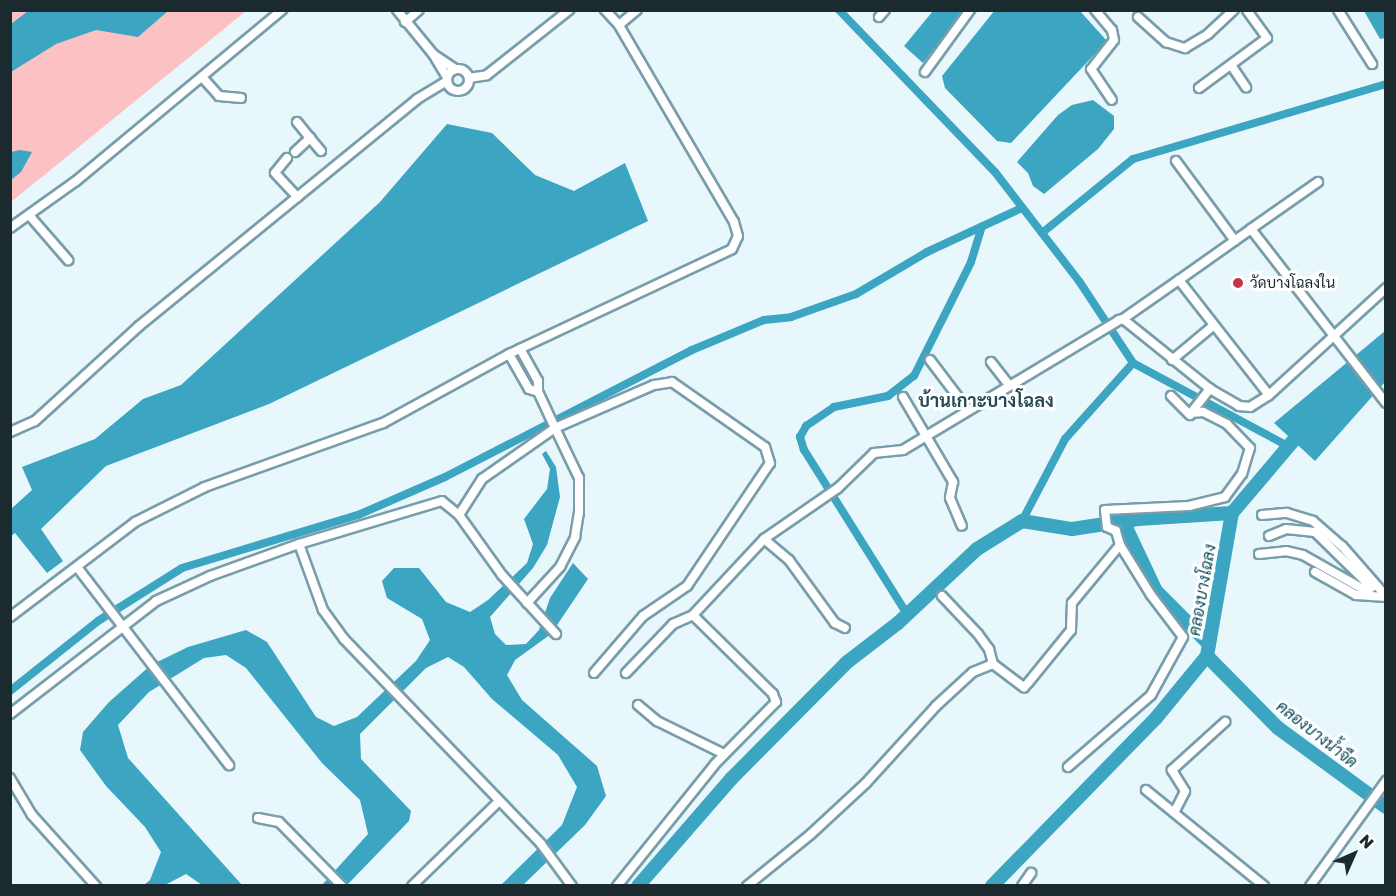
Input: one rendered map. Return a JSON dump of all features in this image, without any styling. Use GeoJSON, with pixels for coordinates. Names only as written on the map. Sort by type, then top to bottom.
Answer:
{"type":"FeatureCollection","features":[{"type":"Feature","properties":{"kind":"street"},"geometry":{"type":"LineString","coordinates":[[10,228],[202,77],[282,10]]}},
{"type":"Feature","properties":{"kind":"street"},"geometry":{"type":"LineString","coordinates":[[397,10],[433,54],[452,90],[459,92],[468,86],[469,78],[465,72],[455,69],[433,54]]}},
{"type":"Feature","properties":{"kind":"street"},"geometry":{"type":"LineString","coordinates":[[405,22],[419,10]]}},
{"type":"Feature","properties":{"kind":"street"},"geometry":{"type":"LineString","coordinates":[[469,78],[487,75],[569,10]]}},
{"type":"Feature","properties":{"kind":"street"},"geometry":{"type":"LineString","coordinates":[[10,618],[121,531],[197,491],[383,423],[509,354],[726,254],[737,243],[734,222],[619,25],[605,10]]}},
{"type":"Feature","properties":{"kind":"street"},"geometry":{"type":"LineString","coordinates":[[619,25],[637,10]]}},
{"type":"Feature","properties":{"kind":"street"},"geometry":{"type":"LineString","coordinates":[[925,72],[970,10]]}},
{"type":"Feature","properties":{"kind":"street"},"geometry":{"type":"LineString","coordinates":[[1095,10],[1112,30],[1114,40],[1091,69],[1112,100]]}},
{"type":"Feature","properties":{"kind":"street"},"geometry":{"type":"LineString","coordinates":[[1138,16],[1166,42],[1190,47],[1234,10]]}},
{"type":"Feature","properties":{"kind":"street"},"geometry":{"type":"LineString","coordinates":[[1199,88],[1267,38],[1247,10]]}},
{"type":"Feature","properties":{"kind":"street"},"geometry":{"type":"LineString","coordinates":[[1338,10],[1372,64]]}},
{"type":"Feature","properties":{"kind":"street"},"geometry":{"type":"LineString","coordinates":[[1231,65],[1246,87]]}},
{"type":"Feature","properties":{"kind":"street"},"geometry":{"type":"LineString","coordinates":[[10,432],[35,421],[139,326],[417,99],[447,79],[455,69]]}},
{"type":"Feature","properties":{"kind":"street"},"geometry":{"type":"LineString","coordinates":[[202,77],[219,96],[241,98]]}},
{"type":"Feature","properties":{"kind":"street"},"geometry":{"type":"LineString","coordinates":[[297,122],[321,151]]}},
{"type":"Feature","properties":{"kind":"street"},"geometry":{"type":"LineString","coordinates":[[295,152],[310,138]]}},
{"type":"Feature","properties":{"kind":"street"},"geometry":{"type":"LineString","coordinates":[[287,158],[274,172],[297,196]]}},
{"type":"Feature","properties":{"kind":"street"},"geometry":{"type":"LineString","coordinates":[[1176,161],[1235,241]]}},
{"type":"Feature","properties":{"kind":"street"},"geometry":{"type":"LineString","coordinates":[[626,673],[673,624],[693,615],[764,539],[838,488],[874,453],[903,450],[1008,384],[1121,319],[1318,182]]}},
{"type":"Feature","properties":{"kind":"street"},"geometry":{"type":"LineString","coordinates":[[29,215],[68,260]]}},
{"type":"Feature","properties":{"kind":"street"},"geometry":{"type":"LineString","coordinates":[[1251,229],[1384,401]]}},
{"type":"Feature","properties":{"kind":"street"},"geometry":{"type":"LineString","coordinates":[[1179,280],[1269,395]]}},
{"type":"Feature","properties":{"kind":"street"},"geometry":{"type":"LineString","coordinates":[[1121,319],[1210,389],[1245,408],[1269,395],[1386,288]]}},
{"type":"Feature","properties":{"kind":"street"},"geometry":{"type":"LineString","coordinates":[[1172,360],[1213,326]]}},
{"type":"Feature","properties":{"kind":"street"},"geometry":{"type":"LineString","coordinates":[[520,349],[538,381],[538,392],[543,405],[579,478],[575,537],[560,567],[527,603]]}},
{"type":"Feature","properties":{"kind":"street"},"geometry":{"type":"LineString","coordinates":[[509,354],[529,389],[538,392]]}},
{"type":"Feature","properties":{"kind":"street"},"geometry":{"type":"LineString","coordinates":[[930,360],[968,410]]}},
{"type":"Feature","properties":{"kind":"street"},"geometry":{"type":"LineString","coordinates":[[991,362],[1008,384]]}},
{"type":"Feature","properties":{"kind":"street"},"geometry":{"type":"LineString","coordinates":[[459,515],[482,478],[554,425],[654,385],[672,382],[749,432],[771,455],[771,463],[687,586],[643,616],[594,673]]}},
{"type":"Feature","properties":{"kind":"street"},"geometry":{"type":"LineString","coordinates":[[1190,414],[1210,389]]}},
{"type":"Feature","properties":{"kind":"street"},"geometry":{"type":"LineString","coordinates":[[1171,396],[1190,414]]}},
{"type":"Feature","properties":{"kind":"street"},"geometry":{"type":"LineString","coordinates":[[903,397],[953,482],[950,498],[962,526]]}},
{"type":"Feature","properties":{"kind":"street"},"geometry":{"type":"LineString","coordinates":[[1068,768],[1150,695],[1183,637],[1151,596],[1120,545],[1116,531],[1106,524],[1105,510],[1189,507],[1219,501],[1230,492],[1242,474],[1250,448],[1227,424],[1201,411],[1190,414]]}},
{"type":"Feature","properties":{"kind":"street"},"geometry":{"type":"LineString","coordinates":[[10,714],[123,624],[179,588],[299,544],[438,501],[459,515],[502,575],[556,634]]}},
{"type":"Feature","properties":{"kind":"street"},"geometry":{"type":"LineString","coordinates":[[1262,515],[1287,513],[1312,521],[1341,546],[1380,594]]}},
{"type":"Feature","properties":{"kind":"street"},"geometry":{"type":"LineString","coordinates":[[1269,536],[1286,529],[1315,532],[1380,594]]}},
{"type":"Feature","properties":{"kind":"street"},"geometry":{"type":"LineString","coordinates":[[764,539],[789,560],[835,623],[845,628]]}},
{"type":"Feature","properties":{"kind":"street"},"geometry":{"type":"LineString","coordinates":[[299,544],[323,610],[344,639],[399,699],[542,844],[572,885]]}},
{"type":"Feature","properties":{"kind":"street"},"geometry":{"type":"LineString","coordinates":[[942,596],[978,634],[989,649],[993,664],[1024,687],[1071,630],[1072,603],[1120,545]]}},
{"type":"Feature","properties":{"kind":"street"},"geometry":{"type":"LineString","coordinates":[[1259,555],[1287,551],[1303,555],[1364,590],[1380,594]]}},
{"type":"Feature","properties":{"kind":"street"},"geometry":{"type":"LineString","coordinates":[[77,567],[115,612],[167,687],[229,765]]}},
{"type":"Feature","properties":{"kind":"street"},"geometry":{"type":"LineString","coordinates":[[1315,572],[1356,595],[1380,594]]}},
{"type":"Feature","properties":{"kind":"street"},"geometry":{"type":"LineString","coordinates":[[617,885],[724,754],[776,700],[693,615]]}},
{"type":"Feature","properties":{"kind":"street"},"geometry":{"type":"LineString","coordinates":[[747,885],[811,834],[866,783],[960,683],[973,672],[993,664]]}},
{"type":"Feature","properties":{"kind":"street"},"geometry":{"type":"LineString","coordinates":[[638,705],[657,722],[724,754]]}},
{"type":"Feature","properties":{"kind":"street"},"geometry":{"type":"LineString","coordinates":[[1175,811],[1185,791],[1172,770],[1225,722]]}},
{"type":"Feature","properties":{"kind":"street"},"geometry":{"type":"LineString","coordinates":[[10,778],[32,815],[96,885]]}},
{"type":"Feature","properties":{"kind":"street"},"geometry":{"type":"LineString","coordinates":[[1310,885],[1386,782]]}},
{"type":"Feature","properties":{"kind":"street"},"geometry":{"type":"LineString","coordinates":[[1146,790],[1175,811],[1264,885]]}},
{"type":"Feature","properties":{"kind":"street"},"geometry":{"type":"LineString","coordinates":[[412,885],[499,801]]}},
{"type":"Feature","properties":{"kind":"street"},"geometry":{"type":"LineString","coordinates":[[258,818],[279,822],[342,885]]}},
{"type":"Feature","properties":{"kind":"street"},"geometry":{"type":"LineString","coordinates":[[1022,885],[1031,873]]}},
{"type":"Feature","properties":{"kind":"shaded area"},"geometry":{"type":"Polygon","coordinates":[[[11,11],[246,11],[11,202],[11,11]]]}},
{"type":"Feature","properties":{"kind":"water"},"geometry":{"type":"Polygon","coordinates":[[[995,10],[1080,11],[1107,41],[1011,143],[997,141],[945,88],[942,76],[995,10]]]}},
{"type":"Feature","properties":{"kind":"water"},"geometry":{"type":"Polygon","coordinates":[[[28,11],[168,11],[138,37],[96,30],[56,44],[11,72],[11,24],[28,11]]]}},
{"type":"Feature","properties":{"kind":"water"},"geometry":{"type":"Polygon","coordinates":[[[933,11],[964,11],[923,63],[904,46],[933,11]]]}},
{"type":"Feature","properties":{"kind":"water"},"geometry":{"type":"Polygon","coordinates":[[[1364,11],[1385,11],[1385,38],[1380,39],[1364,11]]]}},
{"type":"Feature","properties":{"kind":"water"},"geometry":{"type":"Polygon","coordinates":[[[1093,100],[1114,116],[1114,129],[1098,149],[1044,194],[1033,186],[1028,173],[1017,162],[1058,115],[1072,105],[1093,100]]]}},
{"type":"Feature","properties":{"kind":"water"},"geometry":{"type":"Polygon","coordinates":[[[447,124],[492,133],[535,175],[574,191],[625,163],[648,221],[269,404],[106,466],[41,529],[63,561],[47,573],[15,533],[11,536],[11,509],[32,490],[22,467],[95,439],[143,399],[181,385],[380,202],[447,124]]]}},
{"type":"Feature","properties":{"kind":"water"},"geometry":{"type":"Polygon","coordinates":[[[20,150],[32,152],[21,172],[11,180],[11,152],[20,150]]]}},
{"type":"Feature","properties":{"kind":"water"},"geometry":{"type":"Polygon","coordinates":[[[1385,331],[1385,382],[1315,461],[1274,423],[1385,331]]]}},
{"type":"Feature","properties":{"kind":"water"},"geometry":{"type":"Polygon","coordinates":[[[546,451],[556,467],[560,497],[547,545],[533,568],[490,617],[495,634],[506,645],[526,644],[539,630],[550,598],[573,563],[588,579],[551,634],[515,660],[507,675],[522,700],[597,766],[606,796],[585,825],[523,885],[501,885],[562,825],[577,787],[558,755],[492,699],[464,667],[448,657],[426,668],[360,734],[361,759],[411,811],[409,821],[347,885],[322,885],[368,834],[360,800],[322,763],[246,668],[226,655],[204,658],[149,692],[118,725],[128,758],[242,885],[202,885],[186,874],[165,885],[144,885],[150,880],[161,852],[145,827],[106,786],[80,750],[83,732],[109,702],[151,665],[188,647],[246,630],[267,642],[316,717],[334,726],[357,717],[416,661],[430,640],[422,619],[387,598],[382,581],[394,568],[419,568],[446,602],[470,612],[488,600],[527,563],[533,544],[524,519],[547,489],[550,469],[542,454],[546,451]]]}},
{"type":"Feature","properties":{"kind":"waterway"},"geometry":{"type":"LineString","coordinates":[[839,10],[995,172],[1079,281],[1133,363],[1288,446]]}},
{"type":"Feature","properties":{"kind":"waterway"},"geometry":{"type":"LineString","coordinates":[[1042,233],[1133,159],[1386,84]]}},
{"type":"Feature","properties":{"kind":"waterway"},"geometry":{"type":"LineString","coordinates":[[10,691],[98,621],[182,568],[358,515],[445,477],[692,350],[764,320],[791,317],[856,294],[927,252],[1022,208]]}},
{"type":"Feature","properties":{"kind":"waterway"},"geometry":{"type":"LineString","coordinates":[[907,614],[804,450],[800,437],[806,426],[834,407],[888,396],[914,376],[971,262],[982,227]]}},
{"type":"Feature","properties":{"kind":"waterway"},"geometry":{"type":"LineString","coordinates":[[1022,521],[1065,439],[1133,363]]}},
{"type":"Feature","properties":{"kind":"waterway","name":"คลองบางโฉลง"},"geometry":{"type":"LineString","coordinates":[[992,886],[1156,718],[1207,656],[1232,513],[1305,427]]}},
{"type":"Feature","properties":{"kind":"waterway"},"geometry":{"type":"LineString","coordinates":[[638,886],[731,779],[846,663],[898,623],[977,549],[1022,521],[1072,529],[1138,519],[1232,513]]}},
{"type":"Feature","properties":{"kind":"waterway"},"geometry":{"type":"LineString","coordinates":[[1123,521],[1156,591],[1209,644]]}},
{"type":"Feature","properties":{"kind":"waterway","name":"คลองบางน้ำจืด"},"geometry":{"type":"LineString","coordinates":[[1207,656],[1278,728],[1386,807]]}},
{"type":"Feature","properties":{"kind":"place","name":"วัดบางโฉลงใน"},"geometry":{"type":"Point","coordinates":[1238,283]}},
{"type":"Feature","properties":{"kind":"district","name":"บ้านเกาะบางโฉลง"},"geometry":{"type":"Point","coordinates":[986,400]}}]}
